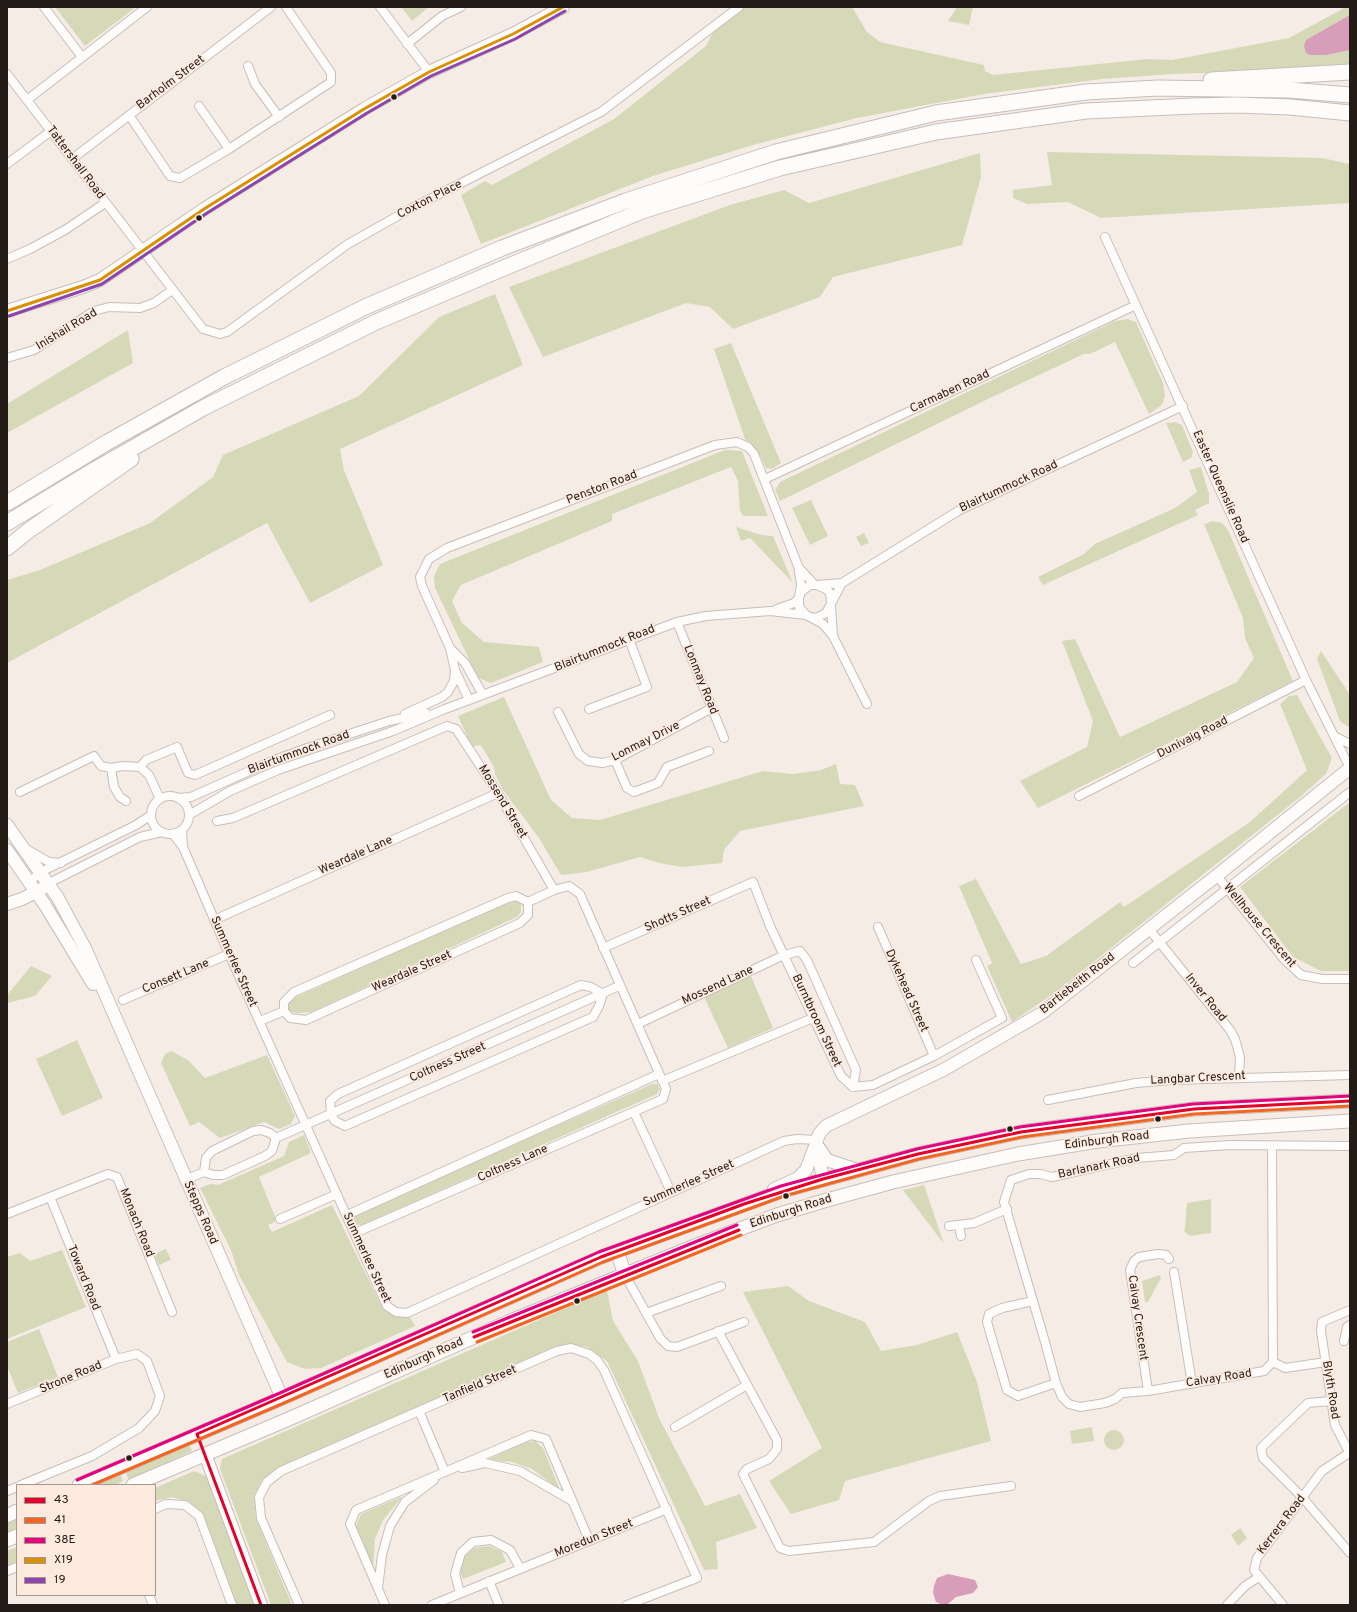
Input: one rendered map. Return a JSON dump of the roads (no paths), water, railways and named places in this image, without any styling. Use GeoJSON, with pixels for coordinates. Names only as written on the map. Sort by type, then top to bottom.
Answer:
{"type":"FeatureCollection","features":[{"type":"Feature","properties":{"kind":"highway"},"geometry":{"type":"LineString","coordinates":[[1158,88],[1196,81],[1350,72]]}},
{"type":"Feature","properties":{"kind":"highway"},"geometry":{"type":"LineString","coordinates":[[7,503],[106,442],[224,377],[365,307],[502,248],[626,201],[776,152],[936,113],[1086,92],[1158,88],[1290,90],[1350,95]]}},
{"type":"Feature","properties":{"kind":"highway"},"geometry":{"type":"LineString","coordinates":[[7,523],[96,469],[203,408],[376,322],[642,211],[780,168],[936,132],[1086,111],[1238,105],[1290,107],[1350,113]]}},
{"type":"Feature","properties":{"kind":"highway"},"geometry":{"type":"LineString","coordinates":[[1238,105],[1350,122]]}},
{"type":"Feature","properties":{"kind":"highway"},"geometry":{"type":"LineString","coordinates":[[7,548],[35,526],[203,408]]}},
{"type":"Feature","properties":{"kind":"main road"},"geometry":{"type":"LineString","coordinates":[[7,311],[89,285],[100,280],[231,193],[364,109],[428,72],[513,34],[563,7]]}},
{"type":"Feature","properties":{"kind":"main road","name":"Bartiebeith Road"},"geometry":{"type":"LineString","coordinates":[[744,1204],[754,1195],[777,1188],[798,1178],[806,1170],[822,1129],[828,1124],[945,1069],[1042,1013],[1350,768]]}},
{"type":"Feature","properties":{"kind":"main road","name":"Stepps Road"},"geometry":{"type":"LineString","coordinates":[[7,825],[49,883],[85,948],[185,1180],[282,1398]]}},
{"type":"Feature","properties":{"kind":"main road","name":"Stepps Road"},"geometry":{"type":"LineString","coordinates":[[7,850],[73,948],[119,1028]]}},
{"type":"Feature","properties":{"kind":"main road"},"geometry":{"type":"LineString","coordinates":[[7,904],[29,882]]}},
{"type":"Feature","properties":{"kind":"main road"},"geometry":{"type":"LineString","coordinates":[[7,904],[37,893],[49,883]]}},
{"type":"Feature","properties":{"kind":"main road","name":"Edinburgh Road"},"geometry":{"type":"LineString","coordinates":[[81,1484],[282,1398],[498,1301],[617,1251],[744,1204],[823,1179],[963,1144],[1021,1132],[1194,1109],[1350,1101]]}},
{"type":"Feature","properties":{"kind":"main road","name":"Edinburgh Road"},"geometry":{"type":"LineString","coordinates":[[135,1484],[291,1418],[508,1322],[777,1215],[827,1200],[893,1182],[1018,1154],[1098,1141],[1190,1131],[1350,1121]]}},
{"type":"Feature","properties":{"kind":"main road"},"geometry":{"type":"LineString","coordinates":[[817,1141],[827,1160],[857,1170]]}},
{"type":"Feature","properties":{"kind":"main road"},"geometry":{"type":"LineString","coordinates":[[817,1141],[827,1200]]}},
{"type":"Feature","properties":{"kind":"main road"},"geometry":{"type":"LineString","coordinates":[[617,1251],[625,1275]]}},
{"type":"Feature","properties":{"kind":"main road"},"geometry":{"type":"LineString","coordinates":[[282,1398],[291,1418]]}},
{"type":"Feature","properties":{"kind":"main road"},"geometry":{"type":"LineString","coordinates":[[197,1434],[261,1605]]}},
{"type":"Feature","properties":{"kind":"main road"},"geometry":{"type":"LineString","coordinates":[[7,1516],[16,1512]]}},
{"type":"Feature","properties":{"kind":"street"},"geometry":{"type":"LineString","coordinates":[[44,7],[82,57]]}},
{"type":"Feature","properties":{"kind":"street"},"geometry":{"type":"LineString","coordinates":[[27,100],[146,7]]}},
{"type":"Feature","properties":{"kind":"street","name":"Barholm Street"},"geometry":{"type":"LineString","coordinates":[[72,159],[271,7]]}},
{"type":"Feature","properties":{"kind":"street"},"geometry":{"type":"LineString","coordinates":[[129,115],[170,176],[180,178],[279,117],[331,82],[331,73],[286,7]]}},
{"type":"Feature","properties":{"kind":"street"},"geometry":{"type":"LineString","coordinates":[[407,44],[442,16],[462,7]]}},
{"type":"Feature","properties":{"kind":"street","name":"Coxton Place"},"geometry":{"type":"LineString","coordinates":[[143,252],[203,329],[220,334],[227,332],[348,244],[410,209],[601,112],[739,7]]}},
{"type":"Feature","properties":{"kind":"street"},"geometry":{"type":"LineString","coordinates":[[383,8],[428,72]]}},
{"type":"Feature","properties":{"kind":"street"},"geometry":{"type":"LineString","coordinates":[[248,66],[255,84],[279,117]]}},
{"type":"Feature","properties":{"kind":"street","name":"Tattershall Road"},"geometry":{"type":"LineString","coordinates":[[7,74],[143,252]]}},
{"type":"Feature","properties":{"kind":"street"},"geometry":{"type":"LineString","coordinates":[[199,106],[229,148]]}},
{"type":"Feature","properties":{"kind":"street"},"geometry":{"type":"LineString","coordinates":[[7,164],[51,131]]}},
{"type":"Feature","properties":{"kind":"street"},"geometry":{"type":"LineString","coordinates":[[7,259],[30,249],[65,230],[105,203]]}},
{"type":"Feature","properties":{"kind":"street","name":"Easter Queenslie Road"},"geometry":{"type":"LineString","coordinates":[[1105,237],[1183,406],[1306,680],[1350,768]]}},
{"type":"Feature","properties":{"kind":"street","name":"Inishail Road"},"geometry":{"type":"LineString","coordinates":[[7,358],[34,350],[94,311],[109,307],[140,308],[154,303],[172,290]]}},
{"type":"Feature","properties":{"kind":"street","name":"Carmaben Road"},"geometry":{"type":"LineString","coordinates":[[765,479],[1136,305]]}},
{"type":"Feature","properties":{"kind":"street","name":"Blairtummock Road"},"geometry":{"type":"LineString","coordinates":[[816,585],[842,583],[958,511],[1183,406]]}},
{"type":"Feature","properties":{"kind":"street","name":"Penston Road"},"geometry":{"type":"LineString","coordinates":[[469,700],[455,670],[450,648],[422,586],[420,577],[425,566],[435,554],[721,443],[737,442],[748,447],[754,454],[798,566]]}},
{"type":"Feature","properties":{"kind":"street"},"geometry":{"type":"LineString","coordinates":[[798,566],[816,585],[826,589],[830,593],[833,636]]}},
{"type":"Feature","properties":{"kind":"street"},"geometry":{"type":"LineString","coordinates":[[798,566],[801,584],[799,597],[800,607],[809,616],[823,624],[833,636],[867,704]]}},
{"type":"Feature","properties":{"kind":"street"},"geometry":{"type":"LineString","coordinates":[[809,616],[822,616],[831,604],[842,583]]}},
{"type":"Feature","properties":{"kind":"street"},"geometry":{"type":"LineString","coordinates":[[799,597],[805,588],[816,585]]}},
{"type":"Feature","properties":{"kind":"street","name":"Blairtummock Road"},"geometry":{"type":"LineString","coordinates":[[189,814],[230,791],[278,770],[393,731],[445,709],[678,622],[706,616],[770,611],[789,606],[799,597]]}},
{"type":"Feature","properties":{"kind":"street","name":"Blairtummock Road"},"geometry":{"type":"LineString","coordinates":[[770,611],[809,616]]}},
{"type":"Feature","properties":{"kind":"street","name":"Lonmay Road"},"geometry":{"type":"LineString","coordinates":[[678,622],[724,738]]}},
{"type":"Feature","properties":{"kind":"street"},"geometry":{"type":"LineString","coordinates":[[589,710],[647,687],[629,640]]}},
{"type":"Feature","properties":{"kind":"street","name":"Penston Road"},"geometry":{"type":"LineString","coordinates":[[450,648],[465,663],[483,695]]}},
{"type":"Feature","properties":{"kind":"street"},"geometry":{"type":"LineString","coordinates":[[389,721],[442,697],[452,686],[455,670]]}},
{"type":"Feature","properties":{"kind":"street","name":"Dunivaig Road"},"geometry":{"type":"LineString","coordinates":[[1079,796],[1306,680]]}},
{"type":"Feature","properties":{"kind":"street","name":"Lonmay Drive"},"geometry":{"type":"LineString","coordinates":[[558,712],[575,750],[582,757],[595,763],[615,760],[712,708]]}},
{"type":"Feature","properties":{"kind":"street","name":"Blairtummock Road"},"geometry":{"type":"LineString","coordinates":[[178,798],[191,798],[274,760],[389,721],[445,709]]}},
{"type":"Feature","properties":{"kind":"street"},"geometry":{"type":"LineString","coordinates":[[140,767],[146,760],[177,747],[188,773],[195,776],[330,715]]}},
{"type":"Feature","properties":{"kind":"street","name":"Mossend Street"},"geometry":{"type":"LineString","coordinates":[[217,821],[233,818],[447,726],[456,729],[498,793],[554,890]]}},
{"type":"Feature","properties":{"kind":"street"},"geometry":{"type":"LineString","coordinates":[[1334,736],[1350,744]]}},
{"type":"Feature","properties":{"kind":"street"},"geometry":{"type":"LineString","coordinates":[[615,760],[627,788],[634,792],[658,783],[667,767],[709,751]]}},
{"type":"Feature","properties":{"kind":"street"},"geometry":{"type":"LineString","coordinates":[[20,792],[94,756],[101,766],[111,768],[123,766],[140,767],[149,775],[160,799]]}},
{"type":"Feature","properties":{"kind":"street"},"geometry":{"type":"LineString","coordinates":[[111,768],[114,787],[120,797],[126,801]]}},
{"type":"Feature","properties":{"kind":"street","name":"Bartiebeith Road"},"geometry":{"type":"LineString","coordinates":[[1133,963],[1226,888],[1350,792]]}},
{"type":"Feature","properties":{"kind":"street","name":"Weardale Lane"},"geometry":{"type":"LineString","coordinates":[[214,920],[498,793]]}},
{"type":"Feature","properties":{"kind":"street"},"geometry":{"type":"LineString","coordinates":[[49,883],[140,837],[162,832],[173,834],[182,830],[187,823],[189,814],[187,808],[178,798],[169,796],[160,799],[153,806],[151,815],[152,822],[156,828],[162,832]]}},
{"type":"Feature","properties":{"kind":"street"},"geometry":{"type":"LineString","coordinates":[[29,882],[41,872],[61,863],[151,815]]}},
{"type":"Feature","properties":{"kind":"street"},"geometry":{"type":"LineString","coordinates":[[182,830],[183,847]]}},
{"type":"Feature","properties":{"kind":"street"},"geometry":{"type":"LineString","coordinates":[[173,834],[183,847]]}},
{"type":"Feature","properties":{"kind":"street"},"geometry":{"type":"LineString","coordinates":[[20,842],[40,858],[49,862],[61,863]]}},
{"type":"Feature","properties":{"kind":"street","name":"Summerlee Street"},"geometry":{"type":"LineString","coordinates":[[183,847],[229,954],[387,1306],[396,1312],[407,1313],[784,1141],[797,1139],[817,1141]]}},
{"type":"Feature","properties":{"kind":"street","name":"Wellhouse Crescent"},"geometry":{"type":"LineString","coordinates":[[1216,876],[1284,959],[1301,975],[1322,979],[1350,979]]}},
{"type":"Feature","properties":{"kind":"street","name":"Shotts Street"},"geometry":{"type":"LineString","coordinates":[[603,948],[752,882]]}},
{"type":"Feature","properties":{"kind":"street","name":"Burntbroom Street"},"geometry":{"type":"LineString","coordinates":[[752,882],[770,926],[841,1076],[853,1087]]}},
{"type":"Feature","properties":{"kind":"street"},"geometry":{"type":"LineString","coordinates":[[260,1021],[284,1011],[284,1002],[294,992],[508,898],[516,896],[528,902],[554,890],[569,886],[580,894],[619,986],[638,1024],[661,1077]]}},
{"type":"Feature","properties":{"kind":"street","name":"Weardale Street"},"geometry":{"type":"LineString","coordinates":[[284,1011],[290,1018],[306,1020],[520,923],[528,915],[528,902]]}},
{"type":"Feature","properties":{"kind":"street","name":"Dykehead Street"},"geometry":{"type":"LineString","coordinates":[[878,927],[934,1056]]}},
{"type":"Feature","properties":{"kind":"street","name":"Inver Road"},"geometry":{"type":"LineString","coordinates":[[1149,929],[1230,1030],[1235,1039],[1240,1056],[1239,1077]]}},
{"type":"Feature","properties":{"kind":"street","name":"Burntbroom Street"},"geometry":{"type":"LineString","coordinates":[[800,950],[807,960],[856,1070],[853,1087]]}},
{"type":"Feature","properties":{"kind":"street","name":"Mossend Lane"},"geometry":{"type":"LineString","coordinates":[[638,1024],[784,955],[800,950]]}},
{"type":"Feature","properties":{"kind":"street","name":"Consett Lane"},"geometry":{"type":"LineString","coordinates":[[123,1000],[229,954]]}},
{"type":"Feature","properties":{"kind":"street"},"geometry":{"type":"LineString","coordinates":[[853,1087],[874,1086],[934,1056],[1002,1018],[976,960]]}},
{"type":"Feature","properties":{"kind":"street"},"geometry":{"type":"LineString","coordinates":[[581,985],[591,987],[603,994],[593,1017],[345,1126],[335,1120],[331,1115],[330,1101],[338,1094],[581,985]]}},
{"type":"Feature","properties":{"kind":"street","name":"Coltness Street"},"geometry":{"type":"LineString","coordinates":[[276,1138],[331,1115],[619,986]]}},
{"type":"Feature","properties":{"kind":"street","name":"Coltness Lane"},"geometry":{"type":"LineString","coordinates":[[346,1216],[661,1077],[813,1018]]}},
{"type":"Feature","properties":{"kind":"street","name":"Langbar Crescent"},"geometry":{"type":"LineString","coordinates":[[1048,1100],[1136,1084],[1239,1077],[1350,1075]]}},
{"type":"Feature","properties":{"kind":"street","name":"Coltness Lane"},"geometry":{"type":"LineString","coordinates":[[355,1233],[663,1099],[666,1089],[661,1077]]}},
{"type":"Feature","properties":{"kind":"street"},"geometry":{"type":"LineString","coordinates":[[634,1112],[671,1192]]}},
{"type":"Feature","properties":{"kind":"street"},"geometry":{"type":"LineString","coordinates":[[185,1180],[204,1172],[213,1175],[224,1175],[265,1156],[272,1151],[276,1138],[270,1133],[261,1130],[253,1132],[212,1151],[206,1158],[204,1172]]}},
{"type":"Feature","properties":{"kind":"street","name":"Barlanark Road"},"geometry":{"type":"LineString","coordinates":[[1056,1383],[1004,1202],[1011,1180],[1029,1174],[1040,1174],[1052,1177],[1137,1158],[1174,1154],[1184,1148],[1230,1145],[1350,1146]]}},
{"type":"Feature","properties":{"kind":"street"},"geometry":{"type":"LineString","coordinates":[[1272,1146],[1273,1362],[1285,1368],[1326,1362]]}},
{"type":"Feature","properties":{"kind":"street","name":"Monach Road"},"geometry":{"type":"LineString","coordinates":[[7,1214],[108,1174],[117,1177],[172,1312]]}},
{"type":"Feature","properties":{"kind":"street"},"geometry":{"type":"LineString","coordinates":[[280,1219],[337,1194]]}},
{"type":"Feature","properties":{"kind":"street","name":"Toward Road"},"geometry":{"type":"LineString","coordinates":[[50,1197],[116,1359]]}},
{"type":"Feature","properties":{"kind":"street"},"geometry":{"type":"LineString","coordinates":[[949,1226],[974,1222],[1007,1209]]}},
{"type":"Feature","properties":{"kind":"street"},"geometry":{"type":"LineString","coordinates":[[958,1225],[961,1236]]}},
{"type":"Feature","properties":{"kind":"street","name":"Calvay Crescent"},"geometry":{"type":"LineString","coordinates":[[1148,1391],[1130,1270],[1134,1261],[1139,1257],[1158,1254],[1166,1255],[1169,1259]]}},
{"type":"Feature","properties":{"kind":"street"},"geometry":{"type":"LineString","coordinates":[[1174,1272],[1192,1384]]}},
{"type":"Feature","properties":{"kind":"street"},"geometry":{"type":"LineString","coordinates":[[625,1275],[660,1338],[668,1346],[677,1347],[744,1322]]}},
{"type":"Feature","properties":{"kind":"street"},"geometry":{"type":"LineString","coordinates":[[646,1313],[721,1286]]}},
{"type":"Feature","properties":{"kind":"street"},"geometry":{"type":"LineString","coordinates":[[1033,1301],[1002,1308],[989,1314],[986,1322],[1008,1390],[1018,1396],[1056,1383]]}},
{"type":"Feature","properties":{"kind":"street","name":"Blyth Road"},"geometry":{"type":"LineString","coordinates":[[1349,1453],[1335,1425],[1321,1331],[1322,1322],[1350,1310]]}},
{"type":"Feature","properties":{"kind":"street"},"geometry":{"type":"LineString","coordinates":[[1344,1341],[1347,1327],[1350,1325]]}},
{"type":"Feature","properties":{"kind":"street"},"geometry":{"type":"LineString","coordinates":[[718,1331],[777,1440],[777,1449],[769,1458],[747,1469],[743,1474],[780,1548],[789,1551],[874,1542],[929,1501],[940,1496],[1011,1486]]}},
{"type":"Feature","properties":{"kind":"street","name":"Tanfield Street"},"geometry":{"type":"LineString","coordinates":[[299,1605],[261,1518],[259,1496],[267,1482],[281,1471],[557,1351],[571,1348],[582,1351],[597,1360],[604,1370],[697,1578],[627,1605]]}},
{"type":"Feature","properties":{"kind":"street","name":"Strone Road"},"geometry":{"type":"LineString","coordinates":[[7,1404],[116,1359],[137,1354],[147,1361],[160,1396],[155,1411],[139,1428],[92,1456],[23,1484]]}},
{"type":"Feature","properties":{"kind":"street","name":"Calvay Road"},"geometry":{"type":"LineString","coordinates":[[1056,1383],[1062,1397],[1069,1404],[1080,1407],[1105,1403],[1122,1393],[1148,1391],[1264,1372],[1273,1362]]}},
{"type":"Feature","properties":{"kind":"street"},"geometry":{"type":"LineString","coordinates":[[675,1427],[747,1385]]}},
{"type":"Feature","properties":{"kind":"street"},"geometry":{"type":"LineString","coordinates":[[1331,1401],[1308,1403],[1261,1448],[1263,1458],[1302,1497],[1350,1553]]}},
{"type":"Feature","properties":{"kind":"street"},"geometry":{"type":"LineString","coordinates":[[420,1411],[444,1472]]}},
{"type":"Feature","properties":{"kind":"street"},"geometry":{"type":"LineString","coordinates":[[385,1605],[350,1524],[356,1510],[531,1434],[546,1438],[589,1540]]}},
{"type":"Feature","properties":{"kind":"street","name":"Kerrera Road"},"geometry":{"type":"LineString","coordinates":[[1258,1577],[1254,1570],[1257,1558],[1322,1472],[1349,1453]]}},
{"type":"Feature","properties":{"kind":"street"},"geometry":{"type":"LineString","coordinates":[[378,1590],[382,1555],[390,1526],[405,1502],[444,1472],[485,1464],[520,1471],[572,1501]]}},
{"type":"Feature","properties":{"kind":"street"},"geometry":{"type":"LineString","coordinates":[[7,1491],[16,1486]]}},
{"type":"Feature","properties":{"kind":"street"},"geometry":{"type":"LineString","coordinates":[[156,1509],[166,1504],[185,1505],[199,1516],[232,1605]]}},
{"type":"Feature","properties":{"kind":"street","name":"Moredun Street"},"geometry":{"type":"LineString","coordinates":[[432,1605],[667,1509]]}},
{"type":"Feature","properties":{"kind":"street"},"geometry":{"type":"LineString","coordinates":[[460,1593],[455,1574],[461,1552],[473,1542],[491,1540],[510,1550],[520,1568]]}},
{"type":"Feature","properties":{"kind":"street"},"geometry":{"type":"LineString","coordinates":[[1227,1605],[1246,1586],[1258,1577],[1283,1605]]}},
{"type":"Feature","properties":{"kind":"street"},"geometry":{"type":"LineString","coordinates":[[489,1581],[499,1605]]}}]}
